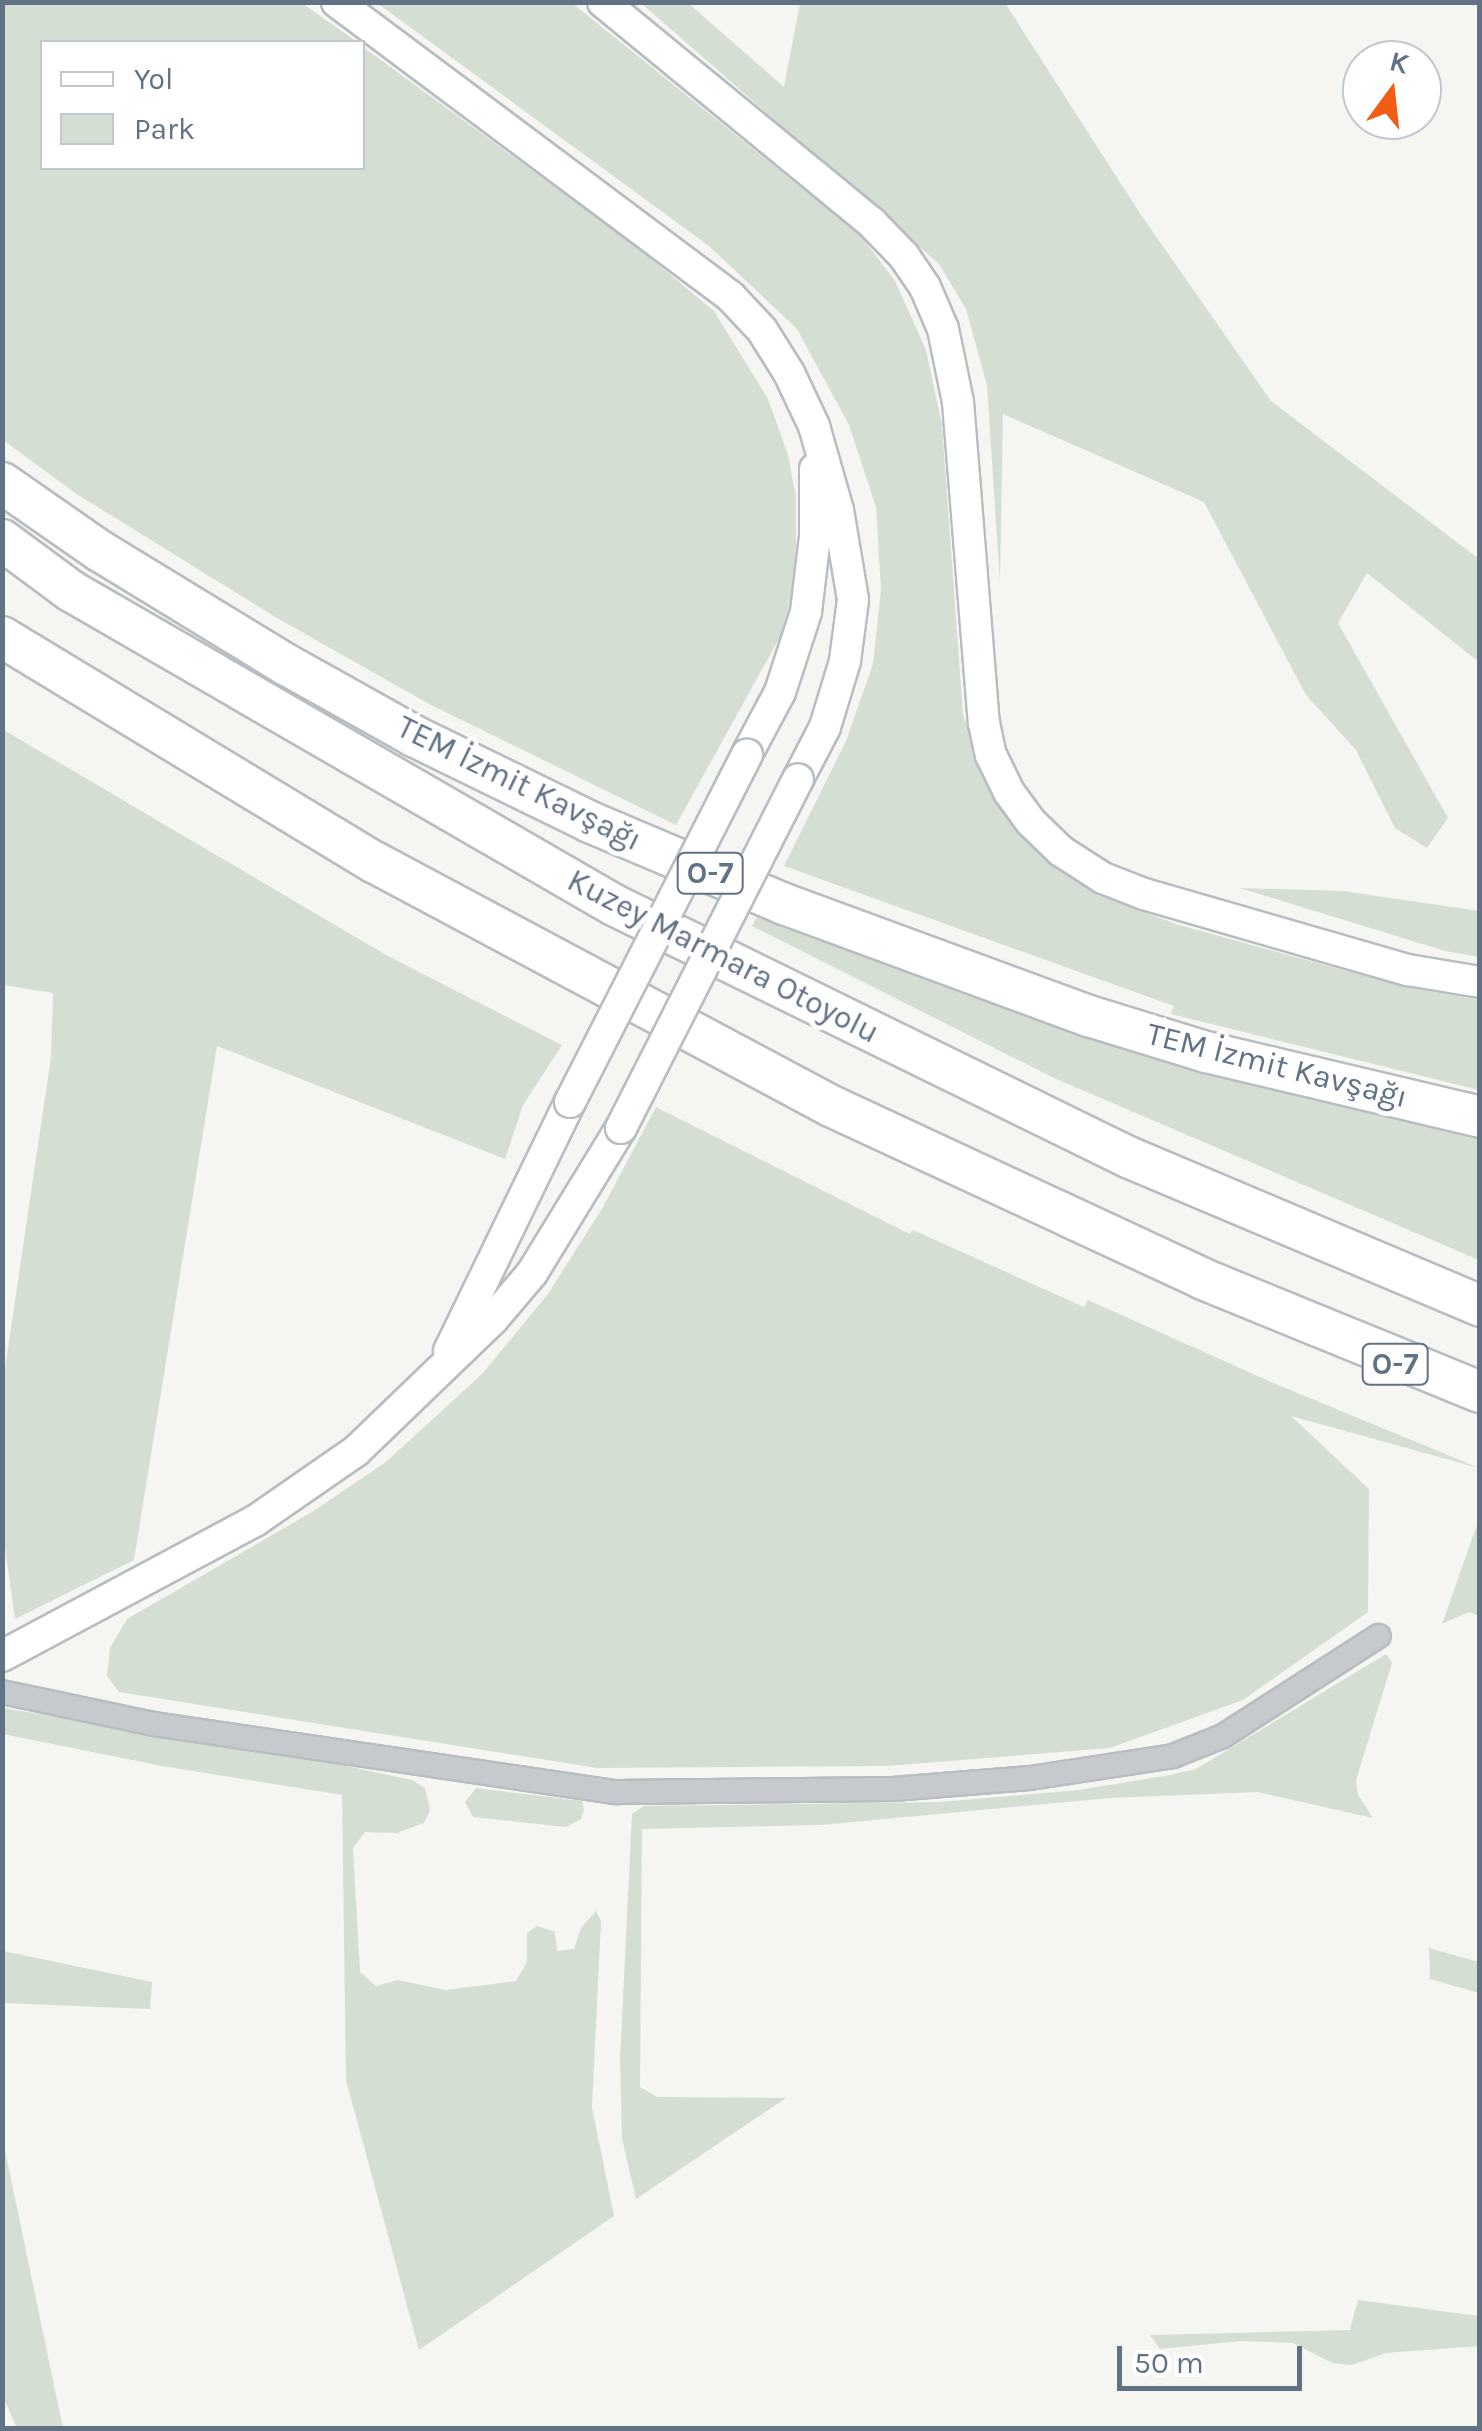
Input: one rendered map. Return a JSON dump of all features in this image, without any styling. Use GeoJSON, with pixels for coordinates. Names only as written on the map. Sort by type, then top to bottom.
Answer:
{"type":"FeatureCollection","features":[{"type":"Feature","properties":{"kind":"highway","name":"TEM İzmit Kavşağı"},"geometry":{"type":"LineString","coordinates":[[2,483],[100,551],[287,666],[414,736],[590,822],[784,904],[1089,1016],[1206,1052],[1480,1118]]}},
{"type":"Feature","properties":{"kind":"highway","name":"Kuzey Marmara Otoyolu"},"geometry":{"type":"LineString","coordinates":[[2,540],[72,591],[614,904],[1128,1157],[1480,1306]]}},
{"type":"Feature","properties":{"kind":"highway","name":"O-7"},"geometry":{"type":"LineString","coordinates":[[2,638],[374,862],[778,1078],[1083,1226],[1480,1402]]}},
{"type":"Feature","properties":{"kind":"highway","name":"O-7"},"geometry":{"type":"LineString","coordinates":[[1311,1326],[1480,1392]]}},
{"type":"Feature","properties":{"kind":"street"},"geometry":{"type":"LineString","coordinates":[[2,1656],[255,1521],[356,1451],[532,1273],[621,1128],[824,727],[845,661],[853,600],[838,510],[814,426],[790,373],[762,330],[732,298],[337,2]]}},
{"type":"Feature","properties":{"kind":"street"},"geometry":{"type":"LineString","coordinates":[[603,2],[871,222],[904,256],[925,287],[943,329],[958,402],[984,723],[991,755],[1009,792],[1032,822],[1061,851],[1102,878],[1144,894],[1408,970],[1480,982]]}},
{"type":"Feature","properties":{"kind":"street"},"geometry":{"type":"LineString","coordinates":[[439,1371],[570,1102],[780,692],[806,612],[816,538],[814,426]]}},
{"type":"Feature","properties":{"kind":"street"},"geometry":{"type":"LineString","coordinates":[[2,1692],[154,1724],[616,1792],[893,1789],[1030,1778],[1173,1756],[1223,1736],[1379,1636]]}},
{"type":"Feature","properties":{"kind":"green space"},"geometry":{"type":"Polygon","coordinates":[[[3,2],[302,3],[354,40],[40,40],[40,170],[365,170],[365,48],[636,246],[714,311],[768,399],[788,455],[796,497],[793,590],[781,635],[676,825],[429,704],[277,618],[75,493],[3,440],[3,2]]]}},
{"type":"Feature","properties":{"kind":"green space"},"geometry":{"type":"Polygon","coordinates":[[[377,3],[572,3],[861,236],[895,281],[926,350],[942,425],[963,715],[991,795],[1031,846],[1098,895],[1179,925],[1402,986],[1479,1000],[1479,1090],[1171,1014],[1174,1006],[784,866],[846,741],[873,664],[881,590],[876,507],[849,425],[797,329],[709,246],[377,3]]]}},
{"type":"Feature","properties":{"kind":"green space"},"geometry":{"type":"Polygon","coordinates":[[[641,3],[688,3],[784,87],[800,3],[1005,3],[1139,212],[1271,401],[1479,559],[1479,662],[1367,573],[1338,623],[1448,818],[1427,848],[1395,828],[1356,750],[1306,695],[1204,502],[1003,414],[1000,583],[987,385],[966,309],[939,264],[641,3]]]}},
{"type":"Feature","properties":{"kind":"green space"},"geometry":{"type":"Polygon","coordinates":[[[2,729],[386,955],[562,1045],[523,1105],[505,1159],[217,1046],[134,1560],[15,1619],[2,1527],[2,1389],[51,1057],[53,993],[3,985],[2,729]]]}},
{"type":"Feature","properties":{"kind":"green space"},"geometry":{"type":"Polygon","coordinates":[[[1240,888],[1343,891],[1479,911],[1479,957],[1445,951],[1240,888]]]}},
{"type":"Feature","properties":{"kind":"green space"},"geometry":{"type":"Polygon","coordinates":[[[757,917],[1009,1009],[1149,1054],[1479,1140],[1479,1260],[1054,1078],[752,926],[757,917]]]}},
{"type":"Feature","properties":{"kind":"green space"},"geometry":{"type":"Polygon","coordinates":[[[656,1107],[910,1234],[913,1230],[1084,1307],[1088,1300],[1271,1382],[1479,1468],[1291,1416],[1369,1489],[1368,1612],[1243,1700],[1110,1748],[887,1766],[597,1768],[119,1692],[107,1676],[110,1648],[127,1619],[312,1512],[386,1462],[482,1374],[548,1294],[603,1207],[656,1107]]]}},
{"type":"Feature","properties":{"kind":"green space"},"geometry":{"type":"Polygon","coordinates":[[[1479,1519],[1479,1616],[1469,1612],[1442,1624],[1479,1519]]]}},
{"type":"Feature","properties":{"kind":"green space"},"geometry":{"type":"Polygon","coordinates":[[[1386,1654],[1392,1663],[1356,1780],[1358,1795],[1373,1818],[1258,1792],[1110,1798],[821,1825],[642,1829],[640,2087],[657,2097],[786,2098],[636,2199],[622,2139],[620,2059],[632,1814],[644,1806],[940,1802],[1079,1790],[1170,1775],[1196,1769],[1386,1654]]]}},
{"type":"Feature","properties":{"kind":"green space"},"geometry":{"type":"Polygon","coordinates":[[[3,1708],[332,1763],[412,1780],[425,1788],[430,1810],[424,1823],[397,1833],[365,1832],[353,1848],[360,1972],[376,1986],[398,1980],[446,1990],[516,1981],[527,1962],[527,1933],[537,1926],[555,1932],[557,1951],[574,1949],[581,1928],[596,1911],[601,1921],[592,2107],[614,2216],[419,2350],[346,2080],[342,1795],[162,1766],[3,1734],[3,1708]]]}},
{"type":"Feature","properties":{"kind":"green space"},"geometry":{"type":"Polygon","coordinates":[[[476,1788],[582,1801],[584,1810],[581,1819],[566,1827],[473,1817],[465,1802],[476,1788]]]}},
{"type":"Feature","properties":{"kind":"green space"},"geometry":{"type":"Polygon","coordinates":[[[1429,1948],[1479,1962],[1479,1993],[1430,1979],[1429,1948]]]}},
{"type":"Feature","properties":{"kind":"green space"},"geometry":{"type":"Polygon","coordinates":[[[3,1951],[152,1982],[150,2009],[3,2003],[3,1951]]]}},
{"type":"Feature","properties":{"kind":"green space"},"geometry":{"type":"Polygon","coordinates":[[[2,2141],[63,2428],[17,2428],[3,2397],[2,2141]]]}},
{"type":"Feature","properties":{"kind":"green space"},"geometry":{"type":"Polygon","coordinates":[[[1358,2300],[1479,2316],[1479,2346],[1386,2353],[1352,2365],[1332,2363],[1293,2343],[1241,2341],[1160,2349],[1150,2335],[1350,2330],[1358,2300]]]}}]}
